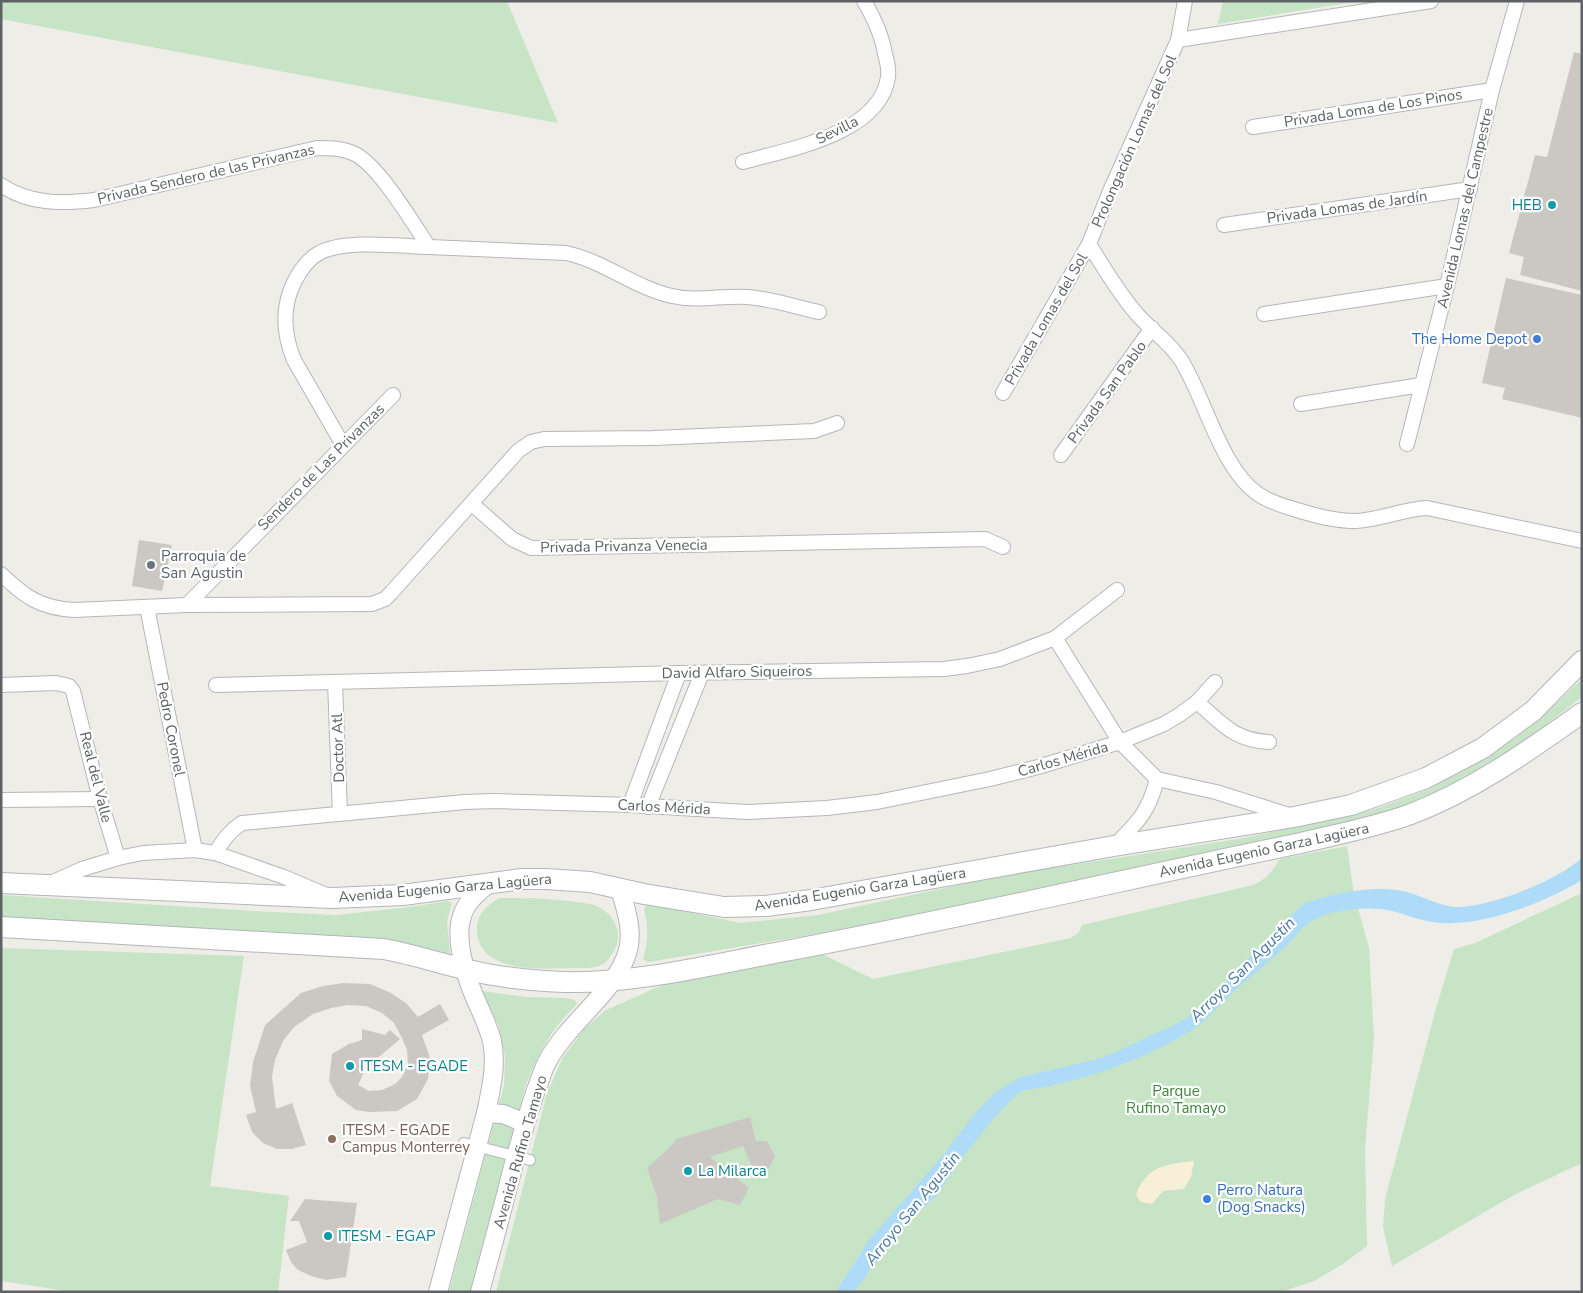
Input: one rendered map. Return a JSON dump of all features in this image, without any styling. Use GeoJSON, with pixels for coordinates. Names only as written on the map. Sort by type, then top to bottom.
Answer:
{"type":"FeatureCollection","features":[{"type":"Feature","properties":{"kind":"main road","name":"Avenida Eugenio Garza Lagüera"},"geometry":{"type":"LineString","coordinates":[[1,883],[332,898],[403,895],[522,879],[546,879],[590,882],[620,889],[724,906],[766,906],[811,900],[1114,846],[1294,817],[1359,802],[1426,778],[1459,762],[1533,711],[1582,661]]}},
{"type":"Feature","properties":{"kind":"main road","name":"Avenida Eugenio Garza Lagüera"},"geometry":{"type":"LineString","coordinates":[[1,927],[359,947],[410,954],[493,975],[565,982],[612,981],[651,976],[824,943],[1374,826],[1412,813],[1454,795],[1478,782],[1531,749],[1582,713]]}},
{"type":"Feature","properties":{"kind":"street","name":"Sevilla"},"geometry":{"type":"LineString","coordinates":[[743,162],[819,140],[848,127],[868,114],[885,91],[889,75],[875,19],[864,1]]}},
{"type":"Feature","properties":{"kind":"street","name":"Prolongación Lomas del Sol"},"geometry":{"type":"LineString","coordinates":[[1185,1],[1178,40],[1110,191],[1089,244],[1137,315],[1169,344],[1180,358],[1191,377],[1227,457],[1242,479],[1257,494],[1271,501],[1318,517],[1358,521],[1402,511],[1427,508],[1582,541]]}},
{"type":"Feature","properties":{"kind":"street"},"geometry":{"type":"LineString","coordinates":[[1178,40],[1431,1]]}},
{"type":"Feature","properties":{"kind":"street","name":"Avenida Lomas del Campestre"},"geometry":{"type":"LineString","coordinates":[[1406,444],[1447,286],[1492,90],[1517,1]]}},
{"type":"Feature","properties":{"kind":"street","name":"Privada Loma de Los Pinos"},"geometry":{"type":"LineString","coordinates":[[1253,127],[1492,90]]}},
{"type":"Feature","properties":{"kind":"street","name":"Privada Sendero de las Privanzas"},"geometry":{"type":"LineString","coordinates":[[1,185],[25,197],[45,202],[68,203],[94,200],[317,148],[337,148],[355,154],[371,167],[385,183],[429,247]]}},
{"type":"Feature","properties":{"kind":"street","name":"Privada Lomas de Jardín"},"geometry":{"type":"LineString","coordinates":[[1224,225],[1470,188]]}},
{"type":"Feature","properties":{"kind":"street","name":"Privada Lomas del Sol"},"geometry":{"type":"LineString","coordinates":[[1003,393],[1089,244]]}},
{"type":"Feature","properties":{"kind":"street"},"geometry":{"type":"LineString","coordinates":[[343,445],[288,347],[285,316],[287,299],[293,282],[303,267],[318,254],[339,246],[429,247],[566,253],[584,257],[648,288],[672,296],[700,299],[749,297],[819,312]]}},
{"type":"Feature","properties":{"kind":"street"},"geometry":{"type":"LineString","coordinates":[[1264,314],[1447,286]]}},
{"type":"Feature","properties":{"kind":"street","name":"Privada San Pablo"},"geometry":{"type":"LineString","coordinates":[[1061,456],[1152,328]]}},
{"type":"Feature","properties":{"kind":"street"},"geometry":{"type":"LineString","coordinates":[[1301,404],[1421,385]]}},
{"type":"Feature","properties":{"kind":"street","name":"Sendero de Las Privanzas"},"geometry":{"type":"LineString","coordinates":[[187,605],[393,394]]}},
{"type":"Feature","properties":{"kind":"street"},"geometry":{"type":"LineString","coordinates":[[1,574],[22,594],[40,605],[58,610],[187,605],[360,605],[379,602],[385,599],[400,584],[518,451],[536,440],[544,438],[654,438],[814,431],[837,423]]}},
{"type":"Feature","properties":{"kind":"street","name":"Privada Privanza Venecia"},"geometry":{"type":"LineString","coordinates":[[472,504],[512,539],[530,548],[985,539],[1004,547]]}},
{"type":"Feature","properties":{"kind":"street","name":"David Alfaro Siqueiros"},"geometry":{"type":"LineString","coordinates":[[216,685],[679,673],[944,669],[1000,659],[1056,638],[1117,590]]}},
{"type":"Feature","properties":{"kind":"street","name":"Pedro Coronel"},"geometry":{"type":"LineString","coordinates":[[147,607],[195,850]]}},
{"type":"Feature","properties":{"kind":"street"},"geometry":{"type":"LineString","coordinates":[[1056,638],[1120,742],[1157,779],[1216,792],[1294,817]]}},
{"type":"Feature","properties":{"kind":"street"},"geometry":{"type":"LineString","coordinates":[[630,805],[679,673]]}},
{"type":"Feature","properties":{"kind":"street"},"geometry":{"type":"LineString","coordinates":[[648,807],[702,673]]}},
{"type":"Feature","properties":{"kind":"street","name":"Doctor Atl"},"geometry":{"type":"LineString","coordinates":[[336,682],[340,814]]}},
{"type":"Feature","properties":{"kind":"street","name":"Carlos Mérida"},"geometry":{"type":"LineString","coordinates":[[214,853],[228,834],[242,823],[466,802],[495,801],[630,805],[746,812],[788,811],[877,802],[990,779],[1038,767],[1120,742],[1164,724],[1197,702],[1215,682]]}},
{"type":"Feature","properties":{"kind":"street","name":"Real del Valle"},"geometry":{"type":"LineString","coordinates":[[1,685],[63,684],[69,686],[76,696],[100,799],[118,858]]}},
{"type":"Feature","properties":{"kind":"street"},"geometry":{"type":"LineString","coordinates":[[1197,702],[1234,733],[1253,741],[1269,742]]}},
{"type":"Feature","properties":{"kind":"street"},"geometry":{"type":"LineString","coordinates":[[1114,846],[1144,813],[1154,792],[1157,779]]}},
{"type":"Feature","properties":{"kind":"street"},"geometry":{"type":"LineString","coordinates":[[1,800],[100,799]]}},
{"type":"Feature","properties":{"kind":"street"},"geometry":{"type":"LineString","coordinates":[[50,884],[82,869],[118,858],[143,853],[195,850],[214,853],[284,877],[332,898]]}},
{"type":"Feature","properties":{"kind":"street"},"geometry":{"type":"LineString","coordinates":[[438,1292],[470,1144],[486,1113],[491,1085],[494,1053],[486,1022],[474,997],[460,945],[461,918],[466,906],[488,884]]}},
{"type":"Feature","properties":{"kind":"street","name":"Avenida Rufino Tamayo"},"geometry":{"type":"LineString","coordinates":[[480,1292],[523,1158],[525,1123],[545,1065],[553,1050],[612,981],[625,959],[629,944],[628,915],[620,889]]}},
{"type":"Feature","properties":{"kind":"street"},"geometry":{"type":"LineString","coordinates":[[486,1113],[503,1114],[525,1123]]}},
{"type":"Feature","properties":{"kind":"street"},"geometry":{"type":"LineString","coordinates":[[470,1144],[523,1158]]}},
{"type":"Feature","properties":{"kind":"green space"},"geometry":{"type":"Polygon","coordinates":[[[1,1],[507,1],[558,123],[1,19],[1,1]]]}},
{"type":"Feature","properties":{"kind":"green space"},"geometry":{"type":"Polygon","coordinates":[[[1223,1],[1360,1],[1218,24],[1223,1]]]}},
{"type":"Feature","properties":{"kind":"green space"},"geometry":{"type":"Polygon","coordinates":[[[1582,679],[1582,697],[1493,764],[1431,796],[1381,816],[938,911],[649,962],[643,959],[647,934],[644,909],[647,904],[741,923],[818,915],[1001,876],[1238,839],[1378,808],[1429,789],[1461,772],[1514,739],[1540,719],[1582,679]]]}},
{"type":"Feature","properties":{"kind":"green space","name":"Parque Rufino Tamayo"},"geometry":{"type":"Polygon","coordinates":[[[1347,846],[1354,894],[1369,948],[1374,1037],[1365,1149],[1367,1246],[1343,1264],[1314,1281],[1281,1292],[496,1292],[547,1093],[563,1057],[584,1029],[606,1010],[667,983],[822,954],[873,979],[1071,938],[1079,932],[1082,925],[1253,885],[1266,877],[1280,859],[1347,846]]]}},
{"type":"Feature","properties":{"kind":"green space"},"geometry":{"type":"Polygon","coordinates":[[[1582,893],[1582,1163],[1514,1195],[1392,1266],[1383,1227],[1385,1199],[1435,1012],[1454,949],[1475,943],[1582,893]]]}},
{"type":"Feature","properties":{"kind":"green space"},"geometry":{"type":"Polygon","coordinates":[[[1,895],[336,915],[448,901],[452,903],[447,921],[450,955],[422,947],[389,941],[1,917],[1,895]]]}},
{"type":"Feature","properties":{"kind":"green space"},"geometry":{"type":"Polygon","coordinates":[[[499,898],[547,899],[594,905],[607,913],[616,925],[618,939],[616,947],[606,962],[593,967],[528,968],[513,966],[499,961],[488,955],[480,945],[477,925],[480,915],[499,898]]]}},
{"type":"Feature","properties":{"kind":"green space"},"geometry":{"type":"Polygon","coordinates":[[[1,948],[244,956],[210,1186],[289,1196],[278,1292],[73,1292],[1,1281],[1,948]]]}},
{"type":"Feature","properties":{"kind":"green space"},"geometry":{"type":"Polygon","coordinates":[[[482,991],[527,997],[566,998],[575,1000],[577,1004],[552,1033],[535,1064],[525,1088],[471,1292],[449,1292],[504,1085],[505,1056],[499,1027],[482,991]]]}},
{"type":"Feature","properties":{"kind":"sand"},"geometry":{"type":"Polygon","coordinates":[[[1194,1161],[1191,1177],[1184,1189],[1163,1191],[1152,1204],[1141,1202],[1136,1195],[1140,1185],[1152,1172],[1166,1165],[1194,1161]]]}},
{"type":"Feature","properties":{"kind":"water","name":"Arroyo San Agustin"},"geometry":{"type":"Polygon","coordinates":[[[1582,858],[1582,880],[1529,906],[1489,918],[1469,922],[1432,922],[1384,909],[1367,908],[1332,913],[1311,921],[1204,1021],[1163,1047],[1092,1075],[1068,1082],[1025,1090],[1017,1094],[993,1119],[965,1154],[936,1196],[900,1229],[854,1292],[836,1292],[869,1240],[945,1153],[971,1118],[993,1094],[1020,1077],[1094,1060],[1111,1054],[1174,1025],[1196,1012],[1303,904],[1340,893],[1382,889],[1407,892],[1447,906],[1473,906],[1524,891],[1557,875],[1582,858]]]}},
{"type":"Feature","properties":{"kind":"building","name":"HEB"},"geometry":{"type":"Polygon","coordinates":[[[1574,52],[1582,54],[1582,291],[1520,275],[1524,257],[1509,253],[1535,155],[1547,157],[1574,52]]]}},
{"type":"Feature","properties":{"kind":"building","name":"The Home Depot"},"geometry":{"type":"Polygon","coordinates":[[[1506,278],[1582,295],[1582,418],[1502,399],[1505,388],[1482,383],[1506,278]]]}},
{"type":"Feature","properties":{"kind":"building","name":"Parroquia de San Agustin"},"geometry":{"type":"Polygon","coordinates":[[[139,540],[172,545],[162,591],[132,586],[139,540]]]}},
{"type":"Feature","properties":{"kind":"building","name":"ITESM - EGADE"},"geometry":{"type":"Polygon","coordinates":[[[343,983],[370,984],[391,993],[407,1004],[418,1017],[440,1004],[449,1020],[422,1035],[430,1058],[428,1079],[417,1099],[397,1111],[369,1112],[356,1110],[337,1096],[329,1081],[332,1054],[349,1044],[362,1040],[362,1029],[385,1035],[390,1030],[400,1039],[366,1068],[358,1085],[369,1091],[382,1090],[395,1084],[402,1077],[408,1064],[407,1050],[402,1038],[394,1023],[382,1013],[366,1006],[348,1005],[313,1014],[294,1027],[283,1041],[275,1060],[272,1077],[276,1109],[292,1103],[306,1145],[292,1149],[277,1149],[263,1143],[252,1132],[246,1115],[256,1112],[250,1086],[253,1062],[265,1025],[301,993],[323,986],[343,983]]]}},
{"type":"Feature","properties":{"kind":"building","name":"La Milarca"},"geometry":{"type":"Polygon","coordinates":[[[750,1117],[756,1141],[767,1141],[775,1157],[766,1174],[752,1166],[743,1146],[710,1157],[749,1188],[740,1205],[718,1199],[660,1224],[657,1197],[647,1168],[677,1139],[750,1117]]]}},
{"type":"Feature","properties":{"kind":"building","name":"ITESM - EGAP"},"geometry":{"type":"Polygon","coordinates":[[[305,1199],[357,1203],[346,1277],[326,1280],[311,1276],[298,1270],[291,1262],[286,1250],[307,1242],[299,1221],[290,1221],[305,1199]]]}},
{"type":"Feature","properties":{"kind":"place","name":"HEB"},"geometry":{"type":"Point","coordinates":[1552,205]}},
{"type":"Feature","properties":{"kind":"place","name":"The Home Depot"},"geometry":{"type":"Point","coordinates":[1537,339]}},
{"type":"Feature","properties":{"kind":"place","name":"Parroquia de San Agustin"},"geometry":{"type":"Point","coordinates":[151,565]}},
{"type":"Feature","properties":{"kind":"place","name":"ITESM - EGADE"},"geometry":{"type":"Point","coordinates":[350,1066]}},
{"type":"Feature","properties":{"kind":"place","name":"ITESM - EGADE Campus Monterrey"},"geometry":{"type":"Point","coordinates":[332,1139]}},
{"type":"Feature","properties":{"kind":"place","name":"La Milarca"},"geometry":{"type":"Point","coordinates":[688,1171]}},
{"type":"Feature","properties":{"kind":"place","name":"Perro Natura (Dog Snacks)"},"geometry":{"type":"Point","coordinates":[1207,1199]}},
{"type":"Feature","properties":{"kind":"place","name":"ITESM - EGAP"},"geometry":{"type":"Point","coordinates":[328,1236]}}]}
